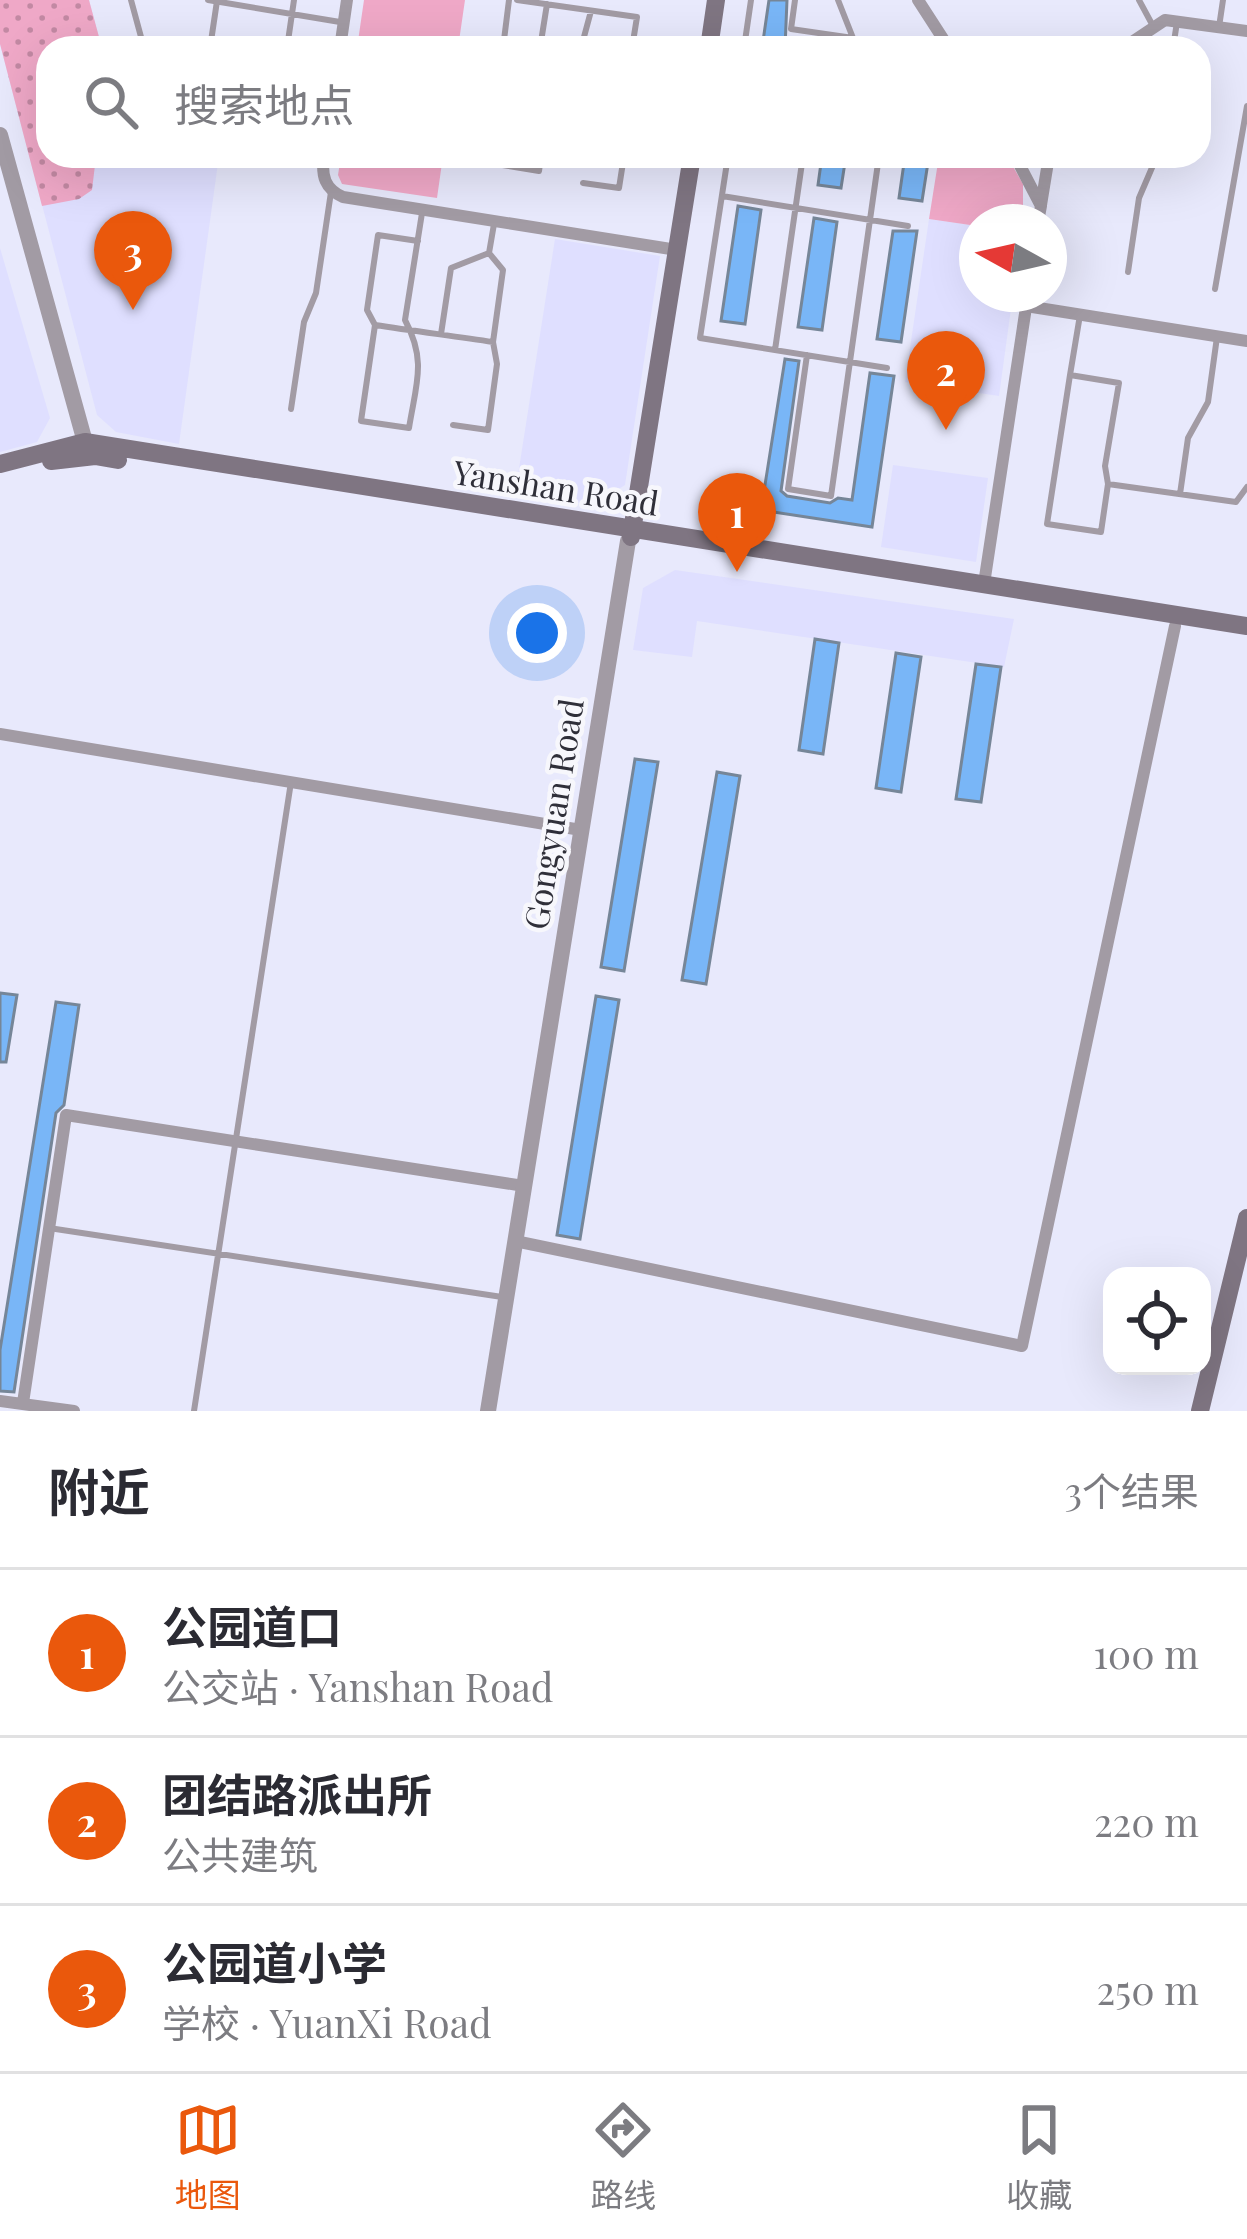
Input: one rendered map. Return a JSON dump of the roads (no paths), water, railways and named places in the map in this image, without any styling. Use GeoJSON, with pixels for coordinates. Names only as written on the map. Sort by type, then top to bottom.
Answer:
{"type":"FeatureCollection","features":[{"type":"Feature","properties":{"kind":"main road"},"geometry":{"type":"LineString","coordinates":[[711,36],[716,0]]}},
{"type":"Feature","properties":{"kind":"main road","name":"Gongyuan Road"},"geometry":{"type":"LineString","coordinates":[[631,536],[690,168]]}},
{"type":"Feature","properties":{"kind":"main road","name":"Yanshan Road"},"geometry":{"type":"LineString","coordinates":[[0,464],[85,442],[1247,637]]}},
{"type":"Feature","properties":{"kind":"main road","name":"Yanshan Road"},"geometry":{"type":"LineString","coordinates":[[0,476],[60,458],[95,456],[1247,626]]}},
{"type":"Feature","properties":{"kind":"main road"},"geometry":{"type":"LineString","coordinates":[[1200,1411],[1247,1217]]}},
{"type":"Feature","properties":{"kind":"main road"},"geometry":{"type":"LineString","coordinates":[[1211,1411],[1247,1264]]}},
{"type":"Feature","properties":{"kind":"street"},"geometry":{"type":"LineString","coordinates":[[342,36],[347,0]]}},
{"type":"Feature","properties":{"kind":"street"},"geometry":{"type":"LineString","coordinates":[[918,0],[941,36]]}},
{"type":"Feature","properties":{"kind":"street"},"geometry":{"type":"LineString","coordinates":[[1139,36],[1153,26],[1178,20],[1247,31]]}},
{"type":"Feature","properties":{"kind":"street"},"geometry":{"type":"LineString","coordinates":[[0,135],[85,442]]}},
{"type":"Feature","properties":{"kind":"street"},"geometry":{"type":"LineString","coordinates":[[324,168],[331,192],[343,197],[677,250]]}},
{"type":"Feature","properties":{"kind":"street"},"geometry":{"type":"LineString","coordinates":[[1021,168],[1040,204]]}},
{"type":"Feature","properties":{"kind":"street"},"geometry":{"type":"LineString","coordinates":[[1041,204],[1047,168]]}},
{"type":"Feature","properties":{"kind":"street"},"geometry":{"type":"LineString","coordinates":[[1067,311],[1247,341]]}},
{"type":"Feature","properties":{"kind":"street"},"geometry":{"type":"LineString","coordinates":[[984,584],[1025,312]]}},
{"type":"Feature","properties":{"kind":"street","name":"Gongyuan Road"},"geometry":{"type":"LineString","coordinates":[[488,1411],[631,536]]}},
{"type":"Feature","properties":{"kind":"street"},"geometry":{"type":"LineString","coordinates":[[515,1241],[1022,1346],[1175,626]]}},
{"type":"Feature","properties":{"kind":"street"},"geometry":{"type":"LineString","coordinates":[[0,734],[581,830]]}},
{"type":"Feature","properties":{"kind":"street"},"geometry":{"type":"LineString","coordinates":[[23,1403],[66,1115],[524,1186]]}},
{"type":"Feature","properties":{"kind":"street"},"geometry":{"type":"LineString","coordinates":[[0,1401],[74,1411]]}},
{"type":"Feature","properties":{"kind":"lane"},"geometry":{"type":"LineString","coordinates":[[131,0],[141,36]]}},
{"type":"Feature","properties":{"kind":"lane"},"geometry":{"type":"LineString","coordinates":[[288,36],[294,0]]}},
{"type":"Feature","properties":{"kind":"lane"},"geometry":{"type":"LineString","coordinates":[[506,36],[513,0],[637,17],[634,36]]}},
{"type":"Feature","properties":{"kind":"lane"},"geometry":{"type":"LineString","coordinates":[[746,36],[751,0]]}},
{"type":"Feature","properties":{"kind":"lane"},"geometry":{"type":"LineString","coordinates":[[795,0],[791,28],[840,36]]}},
{"type":"Feature","properties":{"kind":"lane"},"geometry":{"type":"LineString","coordinates":[[838,0],[852,36]]}},
{"type":"Feature","properties":{"kind":"lane"},"geometry":{"type":"LineString","coordinates":[[1138,0],[1153,26]]}},
{"type":"Feature","properties":{"kind":"lane"},"geometry":{"type":"LineString","coordinates":[[1219,26],[1223,0]]}},
{"type":"Feature","properties":{"kind":"lane"},"geometry":{"type":"LineString","coordinates":[[211,36],[212,1],[244,2],[344,22]]}},
{"type":"Feature","properties":{"kind":"lane"},"geometry":{"type":"LineString","coordinates":[[542,36],[547,4]]}},
{"type":"Feature","properties":{"kind":"lane"},"geometry":{"type":"LineString","coordinates":[[584,36],[591,11]]}},
{"type":"Feature","properties":{"kind":"lane"},"geometry":{"type":"LineString","coordinates":[[1175,36],[1178,20]]}},
{"type":"Feature","properties":{"kind":"lane"},"geometry":{"type":"LineString","coordinates":[[1215,290],[1247,106]]}},
{"type":"Feature","properties":{"kind":"lane"},"geometry":{"type":"LineString","coordinates":[[583,183],[619,188],[622,168]]}},
{"type":"Feature","properties":{"kind":"lane"},"geometry":{"type":"LineString","coordinates":[[726,168],[700,338],[887,368]]}},
{"type":"Feature","properties":{"kind":"lane"},"geometry":{"type":"LineString","coordinates":[[775,350],[801,168]]}},
{"type":"Feature","properties":{"kind":"lane"},"geometry":{"type":"LineString","coordinates":[[807,355],[788,489],[831,496],[877,168]]}},
{"type":"Feature","properties":{"kind":"lane"},"geometry":{"type":"LineString","coordinates":[[1128,272],[1139,198],[1152,168]]}},
{"type":"Feature","properties":{"kind":"lane"},"geometry":{"type":"LineString","coordinates":[[291,409],[331,192]]}},
{"type":"Feature","properties":{"kind":"lane"},"geometry":{"type":"LineString","coordinates":[[722,196],[908,226]]}},
{"type":"Feature","properties":{"kind":"lane"},"geometry":{"type":"LineString","coordinates":[[418,241],[378,236],[367,310],[375,325],[361,421],[409,428],[421,352],[405,320],[418,241],[422,209]]}},
{"type":"Feature","properties":{"kind":"lane"},"geometry":{"type":"LineString","coordinates":[[453,425],[488,430],[503,270],[489,253],[494,221]]}},
{"type":"Feature","properties":{"kind":"lane"},"geometry":{"type":"LineString","coordinates":[[442,334],[452,268],[489,253]]}},
{"type":"Feature","properties":{"kind":"lane"},"geometry":{"type":"LineString","coordinates":[[1070,375],[1119,383],[1105,466],[1108,484],[1101,532],[1047,524],[1070,375],[1080,315]]}},
{"type":"Feature","properties":{"kind":"lane"},"geometry":{"type":"LineString","coordinates":[[375,325],[493,342]]}},
{"type":"Feature","properties":{"kind":"lane"},"geometry":{"type":"LineString","coordinates":[[1180,494],[1188,438],[1208,402],[1217,337]]}},
{"type":"Feature","properties":{"kind":"lane"},"geometry":{"type":"LineString","coordinates":[[1108,484],[1236,502],[1247,487]]}},
{"type":"Feature","properties":{"kind":"lane"},"geometry":{"type":"LineString","coordinates":[[194,1411],[291,782]]}},
{"type":"Feature","properties":{"kind":"lane"},"geometry":{"type":"LineString","coordinates":[[49,1228],[506,1298]]}},
{"type":"Feature","properties":{"kind":"place","name":"公园道小学"},"geometry":{"type":"Point","coordinates":[133,310]}},
{"type":"Feature","properties":{"kind":"place","name":"团结路派出所"},"geometry":{"type":"Point","coordinates":[946,430]}},
{"type":"Feature","properties":{"kind":"place","name":"公园道口"},"geometry":{"type":"Point","coordinates":[737,572]}}]}
